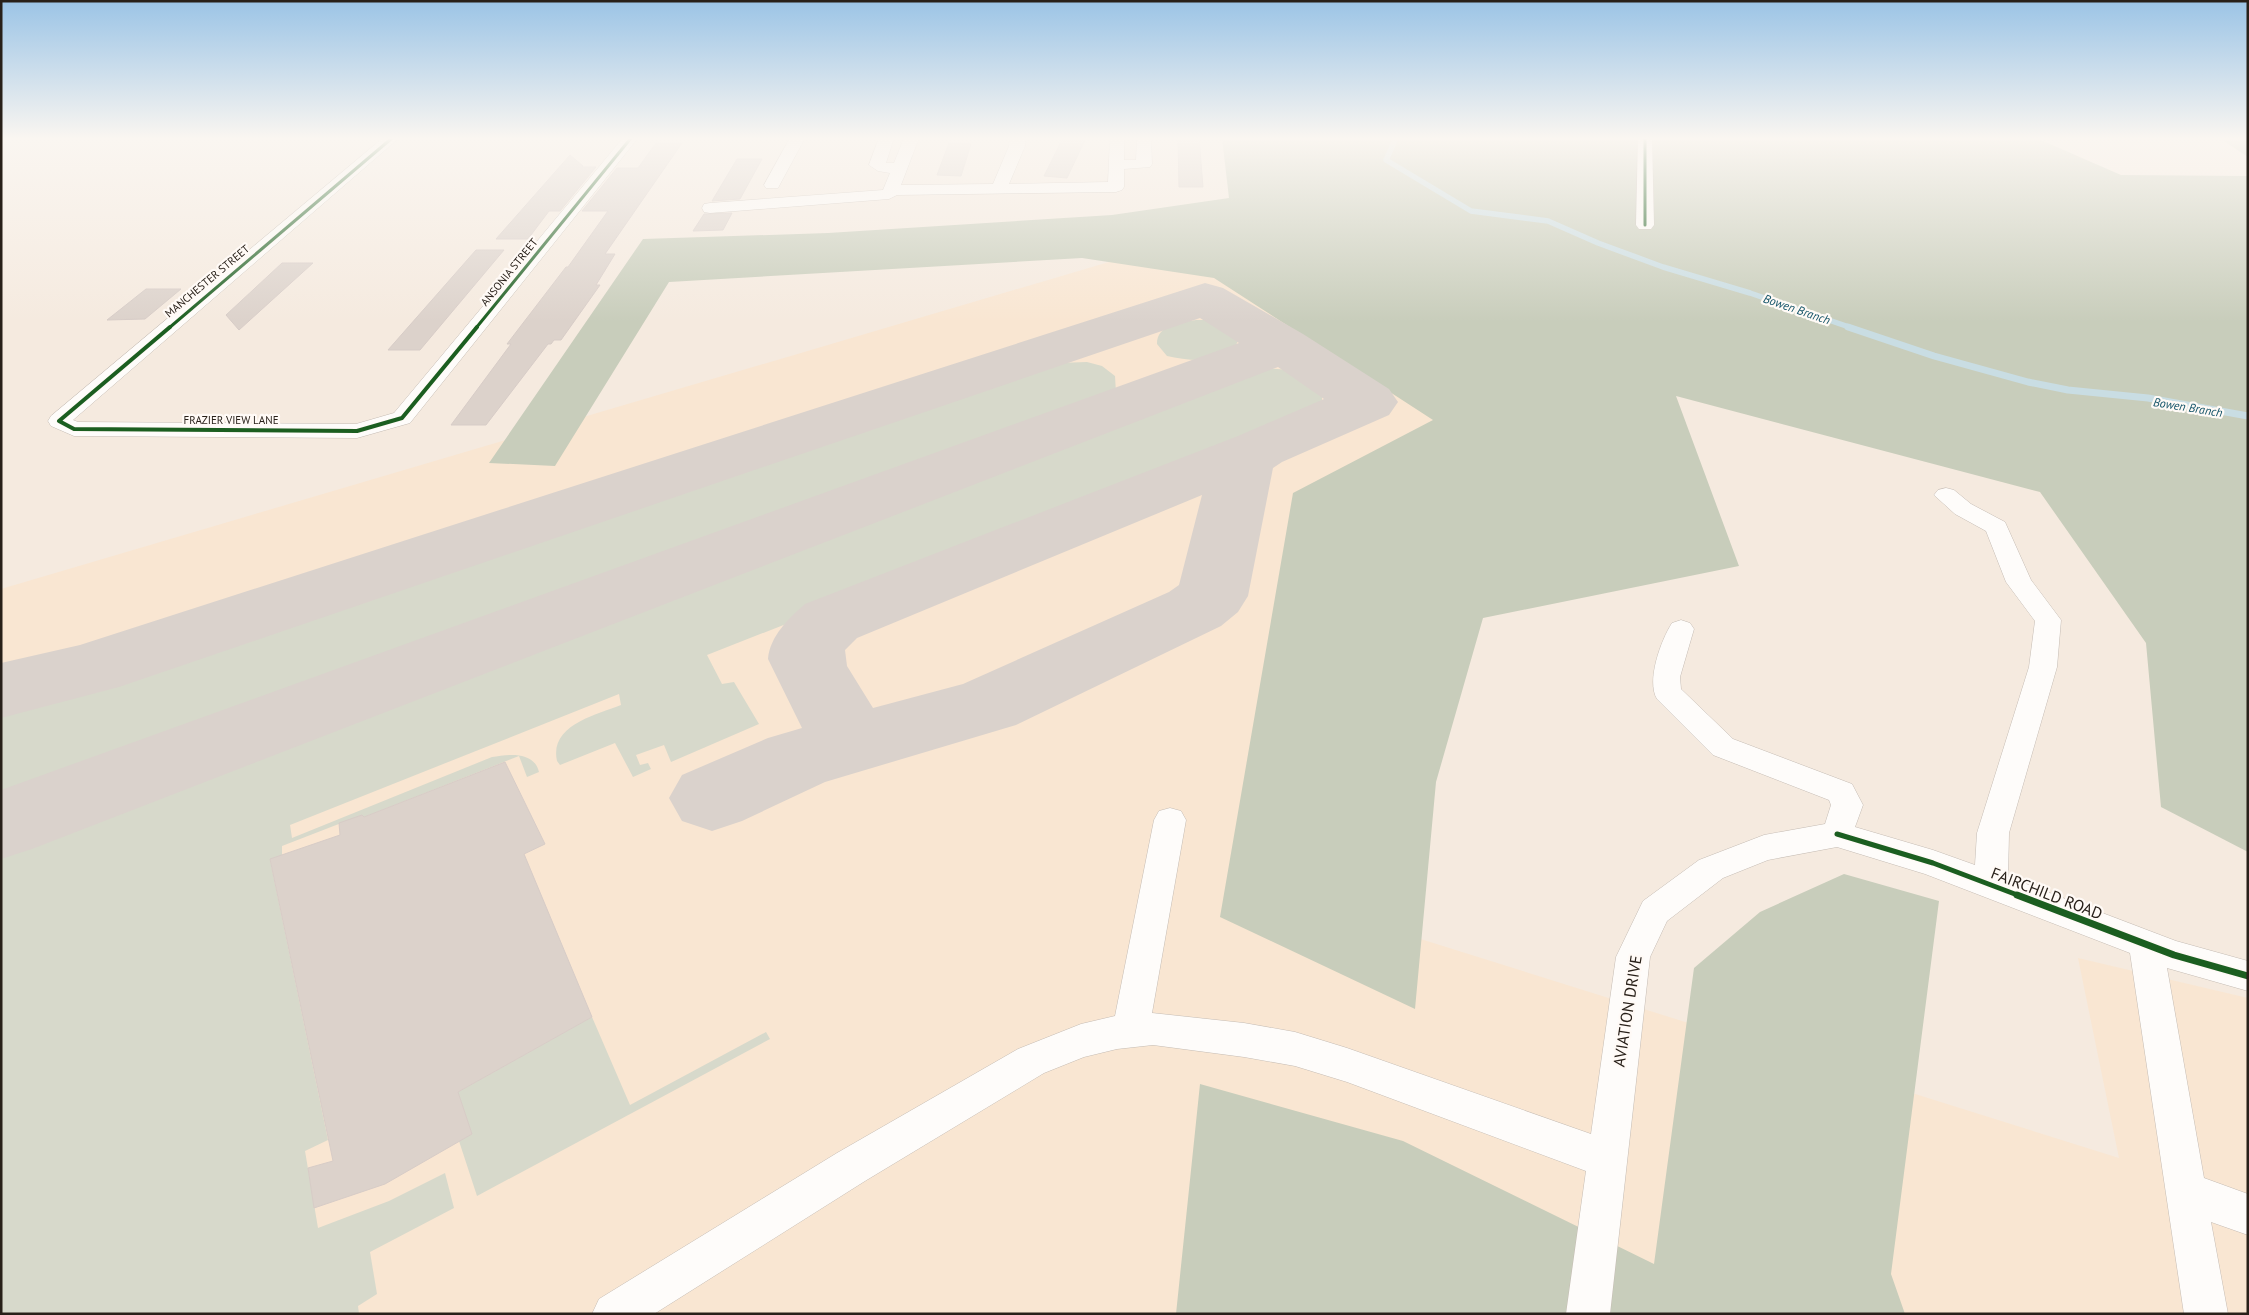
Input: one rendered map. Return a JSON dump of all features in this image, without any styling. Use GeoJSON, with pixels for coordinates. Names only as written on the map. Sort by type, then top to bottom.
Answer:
{"type":"FeatureCollection","features":[{"type":"Feature","properties":{"kind":"street","name":"MANCHESTER STREET"},"geometry":{"type":"LineString","coordinates":[[59,421],[320,199]]}},
{"type":"Feature","properties":{"kind":"street","name":"ANSONIA STREET"},"geometry":{"type":"LineString","coordinates":[[402,418],[581,199]]}},
{"type":"Feature","properties":{"kind":"street"},"geometry":{"type":"LineString","coordinates":[[710,208],[807,199]]}},
{"type":"Feature","properties":{"kind":"street"},"geometry":{"type":"LineString","coordinates":[[1645,199],[1645,225]]}},
{"type":"Feature","properties":{"kind":"street","name":"FRAZIER VIEW LANE"},"geometry":{"type":"LineString","coordinates":[[59,421],[74,429],[356,431],[402,418]]}},
{"type":"Feature","properties":{"kind":"street"},"geometry":{"type":"LineString","coordinates":[[1946,495],[1963,509],[1996,527],[2019,582],[2048,620],[2043,667],[1993,833],[1992,885]]}},
{"type":"Feature","properties":{"kind":"street"},"geometry":{"type":"LineString","coordinates":[[1681,629],[1666,676],[1668,692],[1723,748],[1841,792],[1847,805],[1837,834]]}},
{"type":"Feature","properties":{"kind":"street"},"geometry":{"type":"LineString","coordinates":[[1130,1031],[1170,820]]}},
{"type":"Feature","properties":{"kind":"street","name":"FAIRCHILD ROAD"},"geometry":{"type":"LineString","coordinates":[[1837,834],[1933,863],[2174,955],[2248,976]]}},
{"type":"Feature","properties":{"kind":"street","name":"AVIATION DRIVE"},"geometry":{"type":"LineString","coordinates":[[1588,1314],[1633,957],[1655,911],[1711,869],[1764,848],[1837,834]]}},
{"type":"Feature","properties":{"kind":"street"},"geometry":{"type":"LineString","coordinates":[[2146,944],[2206,1314]]}},
{"type":"Feature","properties":{"kind":"street"},"geometry":{"type":"LineString","coordinates":[[614,1314],[851,1167],[1031,1061],[1081,1041],[1116,1032],[1161,1030],[1244,1040],[1295,1049],[1347,1065],[1607,1159]]}},
{"type":"Feature","properties":{"kind":"street"},"geometry":{"type":"LineString","coordinates":[[2186,1192],[2248,1215]]}},
{"type":"Feature","properties":{"kind":"shaded area"},"geometry":{"type":"Polygon","coordinates":[[[1197,236],[1460,441],[1379,926],[2119,1158],[2078,958],[2248,998],[2248,1314],[1,1314],[1,589],[1197,236]]]}},
{"type":"Feature","properties":{"kind":"shaded area"},"geometry":{"type":"Polygon","coordinates":[[[1196,320],[1210,320],[1232,330],[1238,341],[1225,355],[1207,360],[1167,356],[1157,344],[1161,332],[1165,328],[1196,320]]]}},
{"type":"Feature","properties":{"kind":"shaded area"},"geometry":{"type":"Polygon","coordinates":[[[1087,362],[1102,366],[1115,376],[1116,393],[373,663],[1,792],[1,704],[196,653],[1058,363],[1087,362]]]}},
{"type":"Feature","properties":{"kind":"shaded area"},"geometry":{"type":"Polygon","coordinates":[[[1255,368],[1283,369],[1299,373],[1322,388],[1322,400],[1306,417],[1277,431],[707,655],[722,684],[734,682],[759,724],[671,762],[664,745],[636,755],[640,765],[648,763],[651,769],[633,777],[615,743],[560,765],[557,761],[556,749],[560,738],[577,723],[621,705],[619,694],[290,825],[292,838],[492,757],[513,755],[526,757],[532,760],[539,772],[527,777],[519,756],[364,817],[362,815],[282,846],[282,855],[270,860],[328,1140],[305,1151],[318,1228],[389,1201],[445,1173],[454,1208],[370,1252],[377,1294],[358,1306],[359,1314],[1,1314],[1,828],[1255,368]]]}},
{"type":"Feature","properties":{"kind":"shaded area"},"geometry":{"type":"Polygon","coordinates":[[[592,1017],[630,1105],[766,1032],[770,1039],[477,1196],[459,1141],[472,1134],[458,1092],[592,1017]]]}},
{"type":"Feature","properties":{"kind":"green space"},"geometry":{"type":"Polygon","coordinates":[[[1220,199],[2248,199],[2248,852],[2161,807],[2146,643],[2040,492],[1676,396],[1739,566],[1483,618],[1436,782],[1415,1009],[1220,917],[1293,493],[1433,420],[1214,278],[1082,258],[669,282],[555,466],[489,463],[643,239],[828,233],[1112,215],[1220,199]]]}},
{"type":"Feature","properties":{"kind":"green space"},"geometry":{"type":"Polygon","coordinates":[[[1844,874],[1939,901],[1891,1274],[1905,1314],[1176,1314],[1200,1084],[1403,1141],[1654,1264],[1694,968],[1760,912],[1844,874]]]}},
{"type":"Feature","properties":{"kind":"building"},"geometry":{"type":"Polygon","coordinates":[[[531,199],[570,199],[560,211],[549,211],[528,239],[496,239],[531,199]]]}},
{"type":"Feature","properties":{"kind":"building"},"geometry":{"type":"Polygon","coordinates":[[[591,199],[643,199],[605,254],[615,254],[596,285],[600,285],[561,340],[554,340],[551,344],[548,344],[486,425],[451,425],[511,344],[507,344],[566,267],[568,267],[608,211],[582,211],[591,199]]]}},
{"type":"Feature","properties":{"kind":"building"},"geometry":{"type":"Polygon","coordinates":[[[713,199],[735,199],[712,201],[713,199]]]}},
{"type":"Feature","properties":{"kind":"building"},"geometry":{"type":"Polygon","coordinates":[[[732,213],[723,230],[693,231],[704,214],[732,213]]]}},
{"type":"Feature","properties":{"kind":"building"},"geometry":{"type":"Polygon","coordinates":[[[476,250],[504,250],[420,350],[388,350],[476,250]]]}},
{"type":"Feature","properties":{"kind":"building"},"geometry":{"type":"Polygon","coordinates":[[[282,263],[313,263],[239,330],[226,315],[282,263]]]}},
{"type":"Feature","properties":{"kind":"building"},"geometry":{"type":"Polygon","coordinates":[[[146,289],[181,289],[145,319],[107,320],[146,289]]]}},
{"type":"Feature","properties":{"kind":"building"},"geometry":{"type":"Polygon","coordinates":[[[505,762],[545,844],[524,854],[592,1017],[458,1092],[472,1134],[385,1184],[314,1208],[308,1168],[333,1161],[270,859],[340,835],[339,823],[362,815],[364,817],[505,762]]]}},
{"type":"Feature","properties":{"kind":"waterway","name":"Bowen Branch"},"geometry":{"type":"LineString","coordinates":[[1452,199],[1471,211],[1548,221],[1598,243],[1663,267],[1750,293],[1852,328]]}},
{"type":"Feature","properties":{"kind":"waterway","name":"Bowen Branch"},"geometry":{"type":"LineString","coordinates":[[1848,327],[1934,356],[2028,382],[2068,390],[2148,398],[2248,416]]}},
{"type":"Feature","properties":{"kind":"taxiway"},"geometry":{"type":"LineString","coordinates":[[1,691],[92,668],[1205,299],[1283,346]]}},
{"type":"Feature","properties":{"kind":"taxiway"},"geometry":{"type":"LineString","coordinates":[[1,825],[1283,346]]}},
{"type":"Feature","properties":{"kind":"taxiway"},"geometry":{"type":"LineString","coordinates":[[1260,449],[1368,402],[1283,346]]}},
{"type":"Feature","properties":{"kind":"taxiway"},"geometry":{"type":"LineString","coordinates":[[712,798],[797,760],[988,705],[1195,609],[1212,596],[1242,465],[1248,457],[1260,449]]}},
{"type":"Feature","properties":{"kind":"taxiway"},"geometry":{"type":"LineString","coordinates":[[850,744],[831,704],[809,667],[807,659],[807,650],[811,642],[831,621],[1260,449]]}},
{"type":"Feature","properties":{"kind":"cycle path"},"geometry":{"type":"LineString","coordinates":[[320,199],[59,421],[74,429],[357,431],[402,418],[581,199]]}},
{"type":"Feature","properties":{"kind":"cycle path"},"geometry":{"type":"LineString","coordinates":[[1645,199],[1645,225]]}},
{"type":"Feature","properties":{"kind":"cycle path"},"geometry":{"type":"LineString","coordinates":[[1837,834],[1933,863],[2174,955],[2248,976]]}}]}
